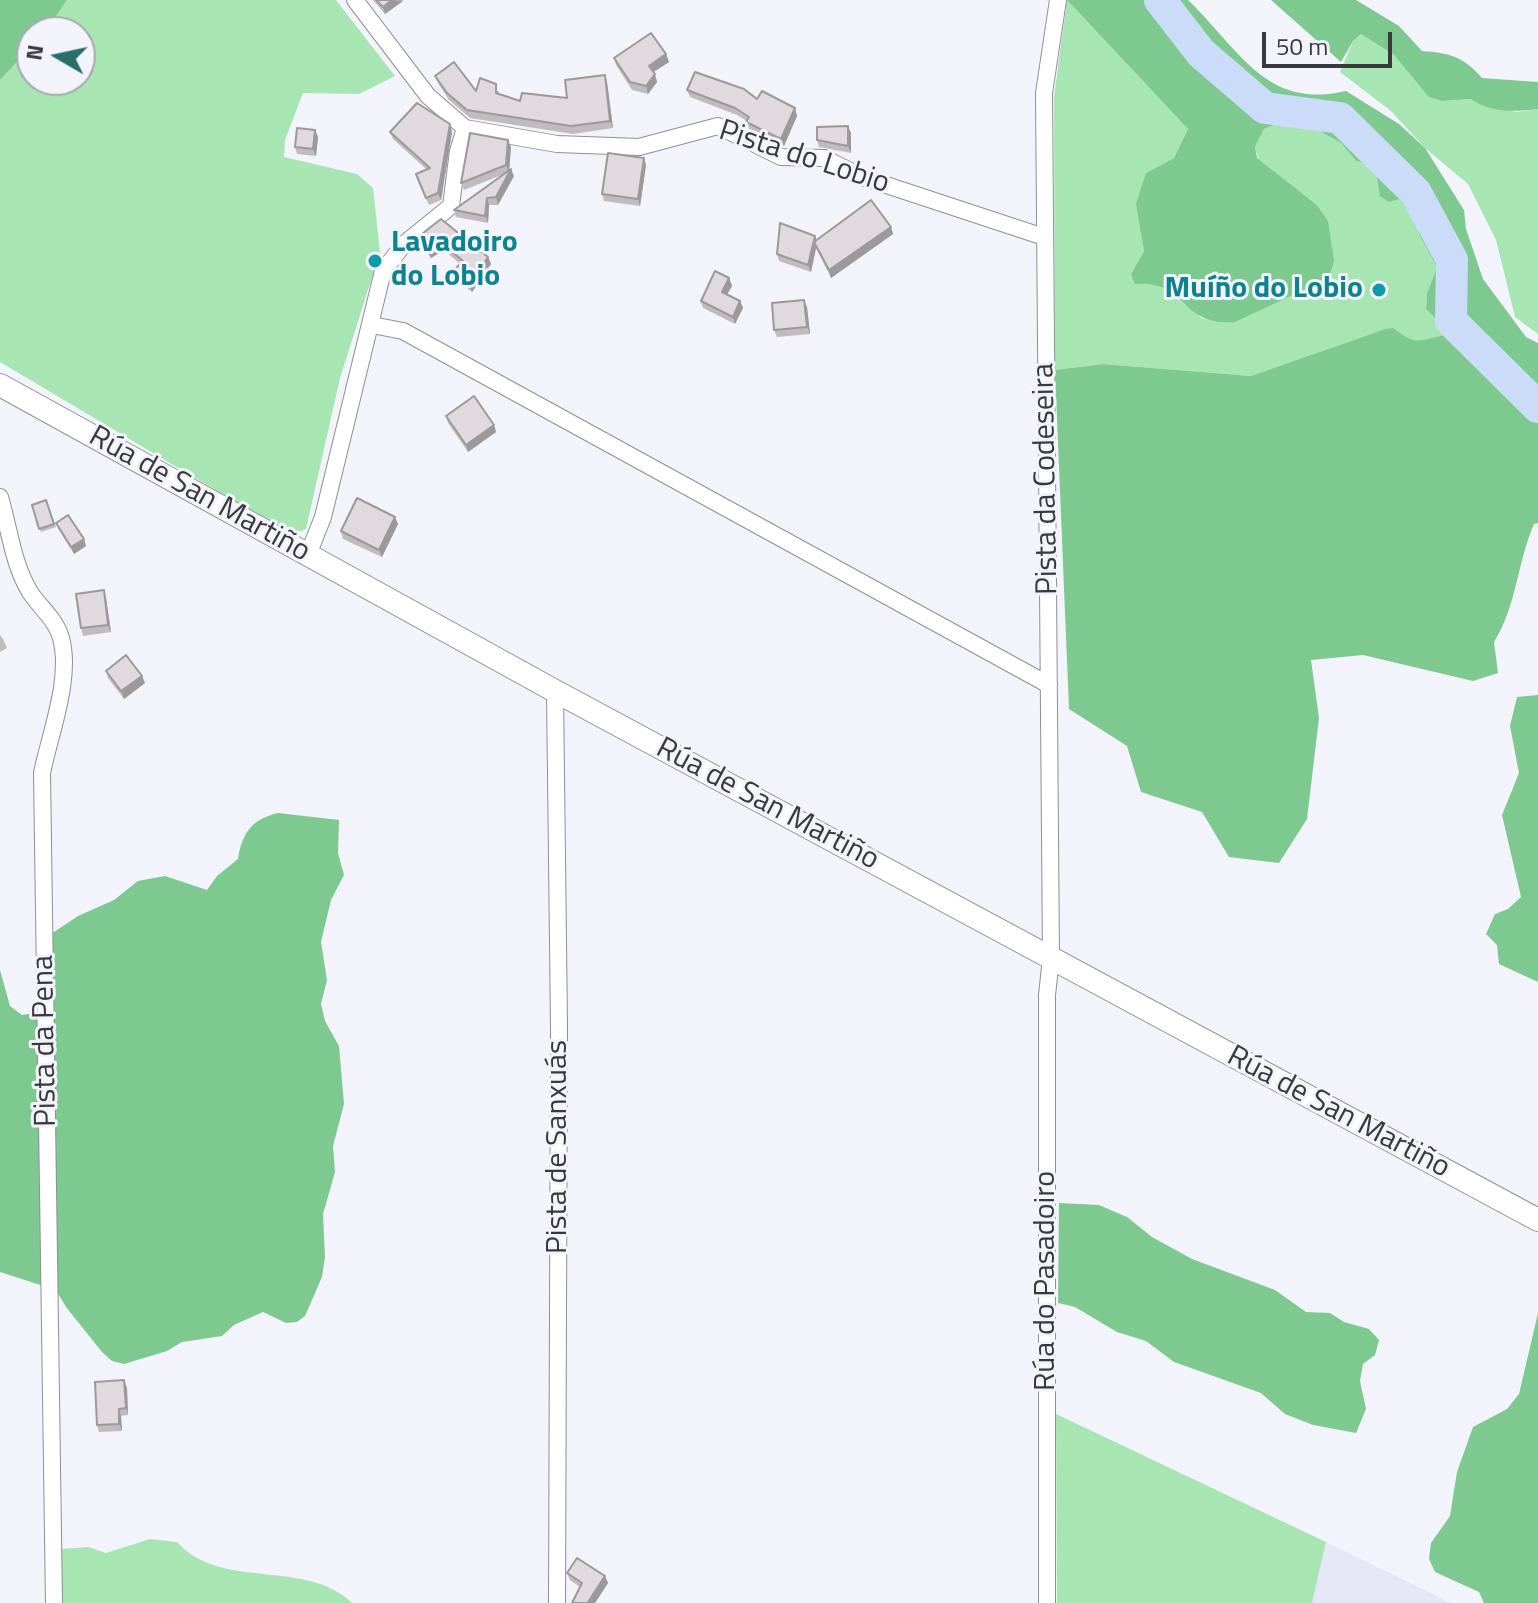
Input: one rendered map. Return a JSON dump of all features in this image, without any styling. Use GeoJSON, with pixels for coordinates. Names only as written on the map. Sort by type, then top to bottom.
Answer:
{"type":"FeatureCollection","features":[{"type":"Feature","properties":{"kind":"street"},"geometry":{"type":"LineString","coordinates":[[308,555],[323,517],[361,350],[372,325],[375,298],[390,258],[451,206],[458,151],[465,128],[428,96],[355,0]]}},
{"type":"Feature","properties":{"kind":"street","name":"Pista da Codeseira"},"geometry":{"type":"LineString","coordinates":[[1051,958],[1044,93],[1058,0]]}},
{"type":"Feature","properties":{"kind":"street","name":"Pista do Lobio"},"geometry":{"type":"LineString","coordinates":[[465,128],[557,144],[639,147],[718,126],[781,157],[824,158],[862,177],[1044,237]]}},
{"type":"Feature","properties":{"kind":"street"},"geometry":{"type":"LineString","coordinates":[[372,325],[403,331],[1049,685]]}},
{"type":"Feature","properties":{"kind":"street","name":"Rúa de San Martiño"},"geometry":{"type":"LineString","coordinates":[[0,385],[555,691],[1538,1220]]}},
{"type":"Feature","properties":{"kind":"street","name":"Pista da Pena"},"geometry":{"type":"LineString","coordinates":[[0,497],[23,578],[30,593],[53,620],[61,639],[63,659],[42,773],[54,1603]]}},
{"type":"Feature","properties":{"kind":"street","name":"Pista de Sanxuás"},"geometry":{"type":"LineString","coordinates":[[555,691],[559,1026],[557,1603]]}},
{"type":"Feature","properties":{"kind":"street","name":"Rúa do Pasadoiro"},"geometry":{"type":"LineString","coordinates":[[1047,1603],[1047,995],[1051,958]]}},
{"type":"Feature","properties":{"kind":"shaded area"},"geometry":{"type":"Polygon","coordinates":[[[1326,1542],[1451,1603],[1312,1603],[1326,1542]]]}},
{"type":"Feature","properties":{"kind":"green space"},"geometry":{"type":"Polygon","coordinates":[[[0,0],[67,0],[56,16],[16,16],[16,63],[0,80],[0,0]]]}},
{"type":"Feature","properties":{"kind":"green space"},"geometry":{"type":"Polygon","coordinates":[[[67,0],[336,0],[395,76],[359,94],[303,93],[285,140],[284,157],[357,174],[373,188],[380,252],[340,378],[306,529],[291,535],[0,362],[0,80],[16,63],[16,96],[96,96],[96,16],[56,16],[67,0]]]}},
{"type":"Feature","properties":{"kind":"green space"},"geometry":{"type":"Polygon","coordinates":[[[1067,0],[1188,129],[1174,158],[1146,173],[1137,204],[1144,251],[1131,274],[1156,282],[1203,319],[1235,321],[1329,278],[1328,221],[1317,205],[1258,159],[1255,147],[1264,129],[1277,124],[1307,124],[1341,143],[1356,161],[1382,167],[1399,199],[1416,211],[1437,267],[1427,293],[1426,309],[1443,326],[1445,335],[1414,343],[1385,329],[1251,376],[1103,364],[1055,370],[1054,97],[1067,0]]]}},
{"type":"Feature","properties":{"kind":"green space"},"geometry":{"type":"Polygon","coordinates":[[[1067,0],[1188,0],[1240,56],[1275,84],[1295,92],[1318,95],[1346,91],[1399,124],[1425,148],[1464,210],[1466,229],[1483,279],[1526,337],[1538,343],[1538,523],[1534,524],[1528,539],[1508,613],[1494,642],[1498,673],[1473,681],[1363,655],[1311,660],[1319,718],[1307,819],[1279,863],[1229,857],[1202,812],[1141,792],[1127,746],[1069,709],[1055,370],[1103,364],[1251,376],[1385,329],[1393,328],[1413,340],[1445,335],[1443,326],[1426,309],[1427,293],[1437,267],[1419,234],[1416,211],[1399,199],[1389,202],[1380,196],[1377,178],[1382,167],[1356,161],[1341,143],[1307,124],[1277,124],[1264,129],[1255,147],[1257,158],[1317,205],[1328,221],[1334,261],[1329,278],[1235,322],[1203,317],[1165,288],[1135,284],[1131,274],[1144,251],[1136,204],[1146,173],[1174,158],[1188,129],[1067,0]]]}},
{"type":"Feature","properties":{"kind":"green space"},"geometry":{"type":"Polygon","coordinates":[[[1271,0],[1356,0],[1399,26],[1422,51],[1455,57],[1482,78],[1538,82],[1538,109],[1503,110],[1486,107],[1471,99],[1442,101],[1429,97],[1394,55],[1361,34],[1353,41],[1341,62],[1271,0]]]}},
{"type":"Feature","properties":{"kind":"green space"},"geometry":{"type":"Polygon","coordinates":[[[1361,34],[1394,55],[1430,97],[1442,101],[1471,99],[1516,112],[1538,109],[1538,334],[1515,317],[1496,240],[1468,184],[1425,148],[1391,111],[1340,72],[1353,41],[1361,34]]]}},
{"type":"Feature","properties":{"kind":"green space"},"geometry":{"type":"Polygon","coordinates":[[[1538,695],[1538,982],[1499,964],[1497,945],[1486,934],[1495,914],[1508,909],[1521,897],[1502,815],[1519,773],[1510,726],[1517,697],[1538,695]]]}},
{"type":"Feature","properties":{"kind":"green space"},"geometry":{"type":"Polygon","coordinates":[[[278,813],[339,820],[338,853],[344,875],[331,900],[321,942],[327,980],[321,1004],[325,1021],[339,1046],[344,1104],[333,1146],[335,1172],[323,1214],[325,1257],[322,1277],[305,1316],[297,1322],[286,1323],[263,1312],[234,1325],[222,1336],[182,1342],[167,1351],[124,1364],[112,1361],[66,1307],[56,1290],[0,1272],[0,970],[10,1006],[22,1015],[34,1013],[40,1007],[51,934],[78,916],[114,900],[138,881],[165,876],[207,890],[217,876],[238,859],[242,842],[250,828],[261,819],[278,813]]]}},
{"type":"Feature","properties":{"kind":"green space"},"geometry":{"type":"Polygon","coordinates":[[[1059,1203],[1099,1205],[1127,1217],[1152,1237],[1192,1259],[1275,1290],[1306,1312],[1330,1313],[1344,1322],[1369,1329],[1379,1340],[1375,1355],[1363,1364],[1360,1381],[1366,1409],[1356,1433],[1313,1425],[1285,1414],[1261,1393],[1174,1362],[1146,1341],[1117,1332],[1075,1307],[1058,1303],[1059,1203]]]}},
{"type":"Feature","properties":{"kind":"green space"},"geometry":{"type":"Polygon","coordinates":[[[1538,1313],[1538,1603],[1484,1603],[1479,1592],[1435,1572],[1429,1559],[1431,1543],[1450,1516],[1457,1472],[1473,1427],[1507,1409],[1519,1394],[1538,1313]]]}},
{"type":"Feature","properties":{"kind":"green space"},"geometry":{"type":"Polygon","coordinates":[[[1056,1414],[1326,1542],[1312,1603],[1057,1603],[1056,1414]]]}},
{"type":"Feature","properties":{"kind":"green space"},"geometry":{"type":"Polygon","coordinates":[[[150,1539],[177,1542],[195,1557],[216,1566],[311,1581],[333,1589],[352,1603],[62,1603],[62,1549],[88,1547],[106,1553],[150,1539]]]}},
{"type":"Feature","properties":{"kind":"building"},"geometry":{"type":"Polygon","coordinates":[[[376,0],[392,0],[383,7],[376,0]]]}},
{"type":"Feature","properties":{"kind":"building"},"geometry":{"type":"Polygon","coordinates":[[[651,33],[666,54],[649,66],[655,74],[646,86],[630,82],[614,58],[651,33]]]}},
{"type":"Feature","properties":{"kind":"building"},"geometry":{"type":"Polygon","coordinates":[[[454,62],[476,91],[480,78],[496,84],[496,93],[520,101],[522,93],[567,98],[565,80],[605,75],[610,121],[571,126],[467,110],[447,93],[435,76],[454,62]]]}},
{"type":"Feature","properties":{"kind":"building"},"geometry":{"type":"Polygon","coordinates":[[[695,72],[744,89],[757,99],[762,91],[795,108],[781,139],[746,122],[749,117],[735,108],[687,90],[695,72]]]}},
{"type":"Feature","properties":{"kind":"building"},"geometry":{"type":"Polygon","coordinates":[[[417,103],[450,124],[438,193],[426,198],[416,174],[430,168],[390,132],[417,103]]]}},
{"type":"Feature","properties":{"kind":"building"},"geometry":{"type":"Polygon","coordinates":[[[848,126],[848,146],[817,140],[817,127],[848,126]]]}},
{"type":"Feature","properties":{"kind":"building"},"geometry":{"type":"Polygon","coordinates":[[[297,128],[315,130],[313,149],[295,147],[297,128]]]}},
{"type":"Feature","properties":{"kind":"building"},"geometry":{"type":"Polygon","coordinates":[[[470,133],[508,140],[506,165],[461,183],[470,133]]]}},
{"type":"Feature","properties":{"kind":"building"},"geometry":{"type":"Polygon","coordinates":[[[608,153],[644,158],[638,199],[602,194],[608,153]]]}},
{"type":"Feature","properties":{"kind":"building"},"geometry":{"type":"Polygon","coordinates":[[[511,169],[496,197],[487,198],[485,216],[454,210],[511,169]]]}},
{"type":"Feature","properties":{"kind":"building"},"geometry":{"type":"Polygon","coordinates":[[[871,200],[891,227],[829,270],[814,242],[871,200]]]}},
{"type":"Feature","properties":{"kind":"building"},"geometry":{"type":"Polygon","coordinates":[[[441,219],[488,257],[469,285],[453,271],[463,261],[441,242],[428,251],[418,237],[441,219]]]}},
{"type":"Feature","properties":{"kind":"building"},"geometry":{"type":"Polygon","coordinates":[[[780,223],[815,236],[808,265],[777,254],[780,223]]]}},
{"type":"Feature","properties":{"kind":"building"},"geometry":{"type":"Polygon","coordinates":[[[715,271],[729,278],[722,292],[740,301],[733,317],[701,301],[715,271]]]}},
{"type":"Feature","properties":{"kind":"building"},"geometry":{"type":"Polygon","coordinates":[[[804,300],[807,327],[774,330],[772,303],[804,300]]]}},
{"type":"Feature","properties":{"kind":"building"},"geometry":{"type":"Polygon","coordinates":[[[474,396],[494,425],[466,445],[446,416],[474,396]]]}},
{"type":"Feature","properties":{"kind":"building"},"geometry":{"type":"Polygon","coordinates":[[[357,498],[395,517],[379,550],[341,531],[357,498]]]}},
{"type":"Feature","properties":{"kind":"building"},"geometry":{"type":"Polygon","coordinates":[[[46,500],[54,524],[39,529],[32,505],[46,500]]]}},
{"type":"Feature","properties":{"kind":"building"},"geometry":{"type":"Polygon","coordinates":[[[68,515],[84,539],[71,547],[56,523],[68,515]]]}},
{"type":"Feature","properties":{"kind":"building"},"geometry":{"type":"Polygon","coordinates":[[[104,590],[108,625],[81,628],[76,594],[104,590]]]}},
{"type":"Feature","properties":{"kind":"building"},"geometry":{"type":"Polygon","coordinates":[[[126,655],[142,676],[121,691],[106,671],[126,655]]]}},
{"type":"Feature","properties":{"kind":"building"},"geometry":{"type":"Polygon","coordinates":[[[124,1380],[126,1408],[119,1409],[119,1424],[97,1425],[95,1382],[124,1380]]]}},
{"type":"Feature","properties":{"kind":"building"},"geometry":{"type":"Polygon","coordinates":[[[577,1558],[605,1576],[590,1603],[572,1603],[582,1583],[567,1573],[577,1558]]]}},
{"type":"Feature","properties":{"kind":"waterway"},"geometry":{"type":"LineString","coordinates":[[1160,0],[1201,53],[1265,108],[1340,118],[1416,193],[1452,260],[1451,321],[1538,407]]}},
{"type":"Feature","properties":{"kind":"place","name":"Lavadoiro do Lobio"},"geometry":{"type":"Point","coordinates":[375,261]}},
{"type":"Feature","properties":{"kind":"place","name":"Muíño do Lobio"},"geometry":{"type":"Point","coordinates":[1379,290]}}]}
